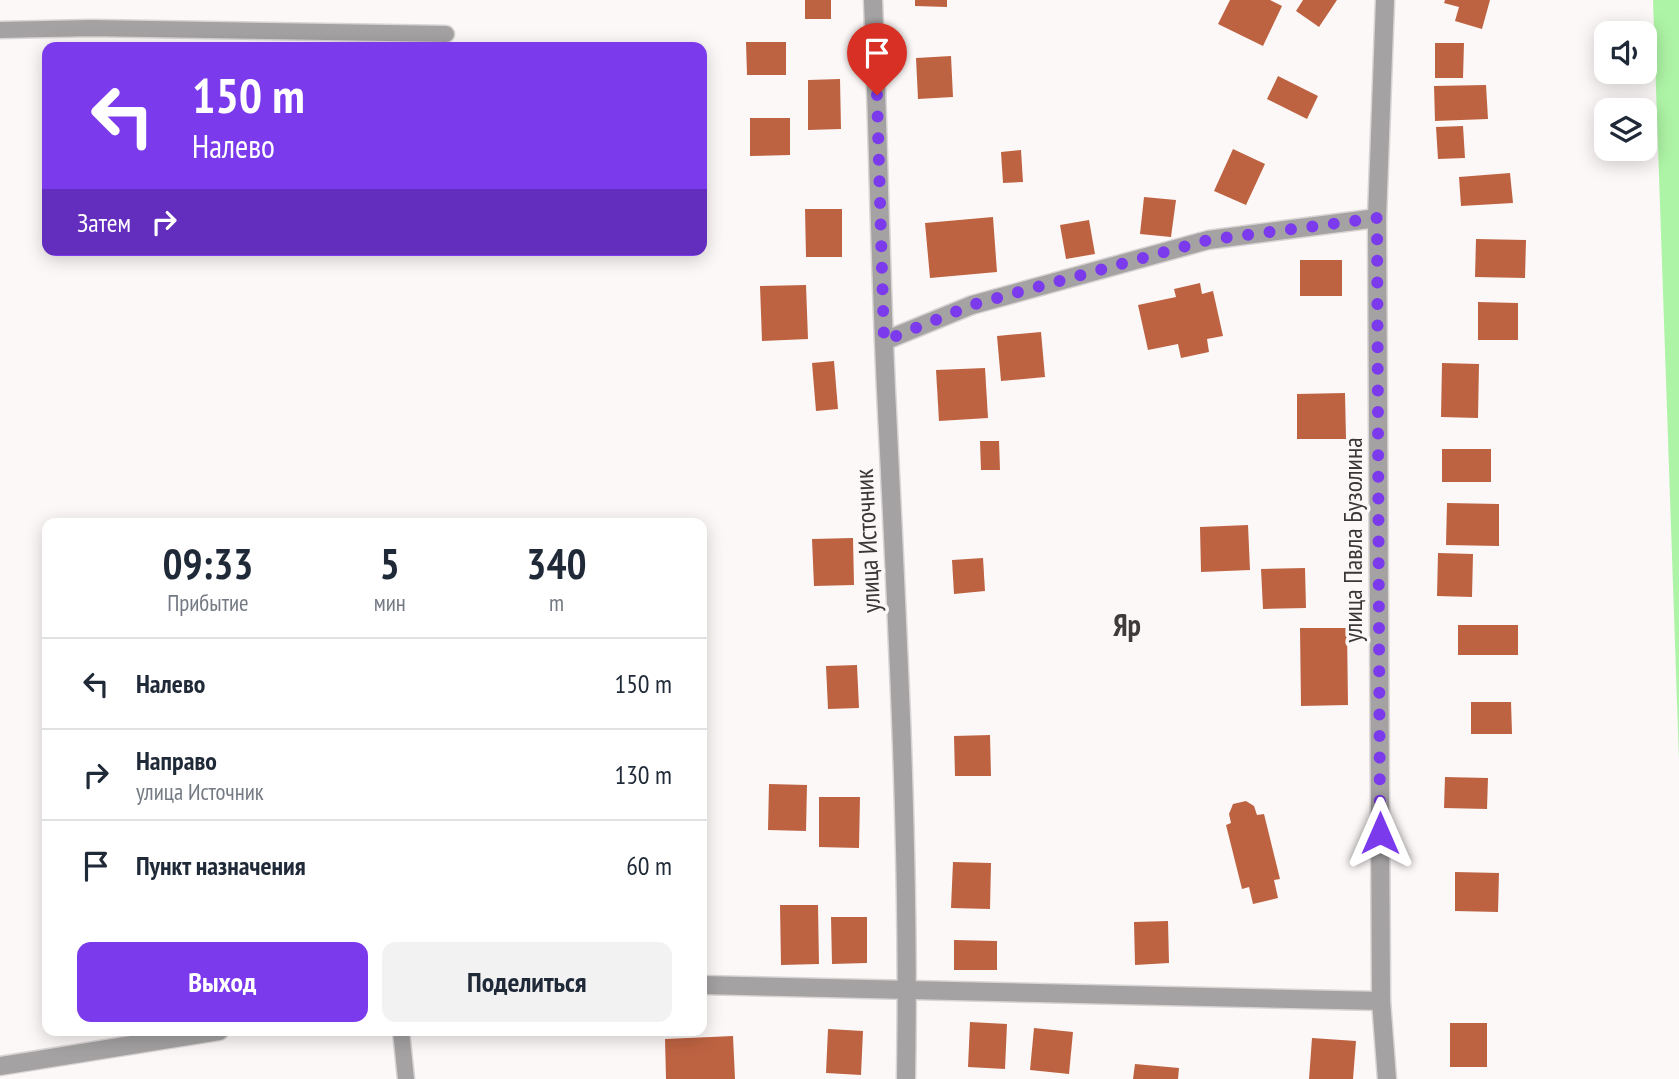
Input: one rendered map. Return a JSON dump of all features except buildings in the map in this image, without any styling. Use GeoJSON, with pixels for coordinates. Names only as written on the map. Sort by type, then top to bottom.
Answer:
{"type":"FeatureCollection","features":[{"type":"Feature","properties":{"kind":"street","name":"улица Источник"},"geometry":{"type":"LineString","coordinates":[[873,0],[884,341],[902,734],[906,1079]]}},
{"type":"Feature","properties":{"kind":"street","name":"улица Павла Бузолина"},"geometry":{"type":"LineString","coordinates":[[1385,0],[1377,218],[1381,1001],[1387,1079]]}},
{"type":"Feature","properties":{"kind":"street"},"geometry":{"type":"LineString","coordinates":[[884,341],[972,305],[1208,240],[1377,218]]}},
{"type":"Feature","properties":{"kind":"street"},"geometry":{"type":"LineString","coordinates":[[707,985],[1381,1001]]}},
{"type":"Feature","properties":{"kind":"street"},"geometry":{"type":"LineString","coordinates":[[0,1066],[188,1036]]}},
{"type":"Feature","properties":{"kind":"lane"},"geometry":{"type":"LineString","coordinates":[[0,30],[91,27],[446,34]]}},
{"type":"Feature","properties":{"kind":"lane"},"geometry":{"type":"LineString","coordinates":[[402,1036],[406,1079]]}},
{"type":"Feature","properties":{"kind":"green space"},"geometry":{"type":"Polygon","coordinates":[[[1653,0],[1679,0],[1679,761],[1656,84],[1657,21],[1654,21],[1653,0]]]}},
{"type":"Feature","properties":{"kind":"district","name":"Яр"},"geometry":{"type":"Point","coordinates":[1127,624]}},
{"type":"Feature","properties":{"kind":"route"},"geometry":{"type":"LineString","coordinates":[[877,95],[884,341],[972,305],[1208,240],[1377,218],[1380,833]]}}]}
